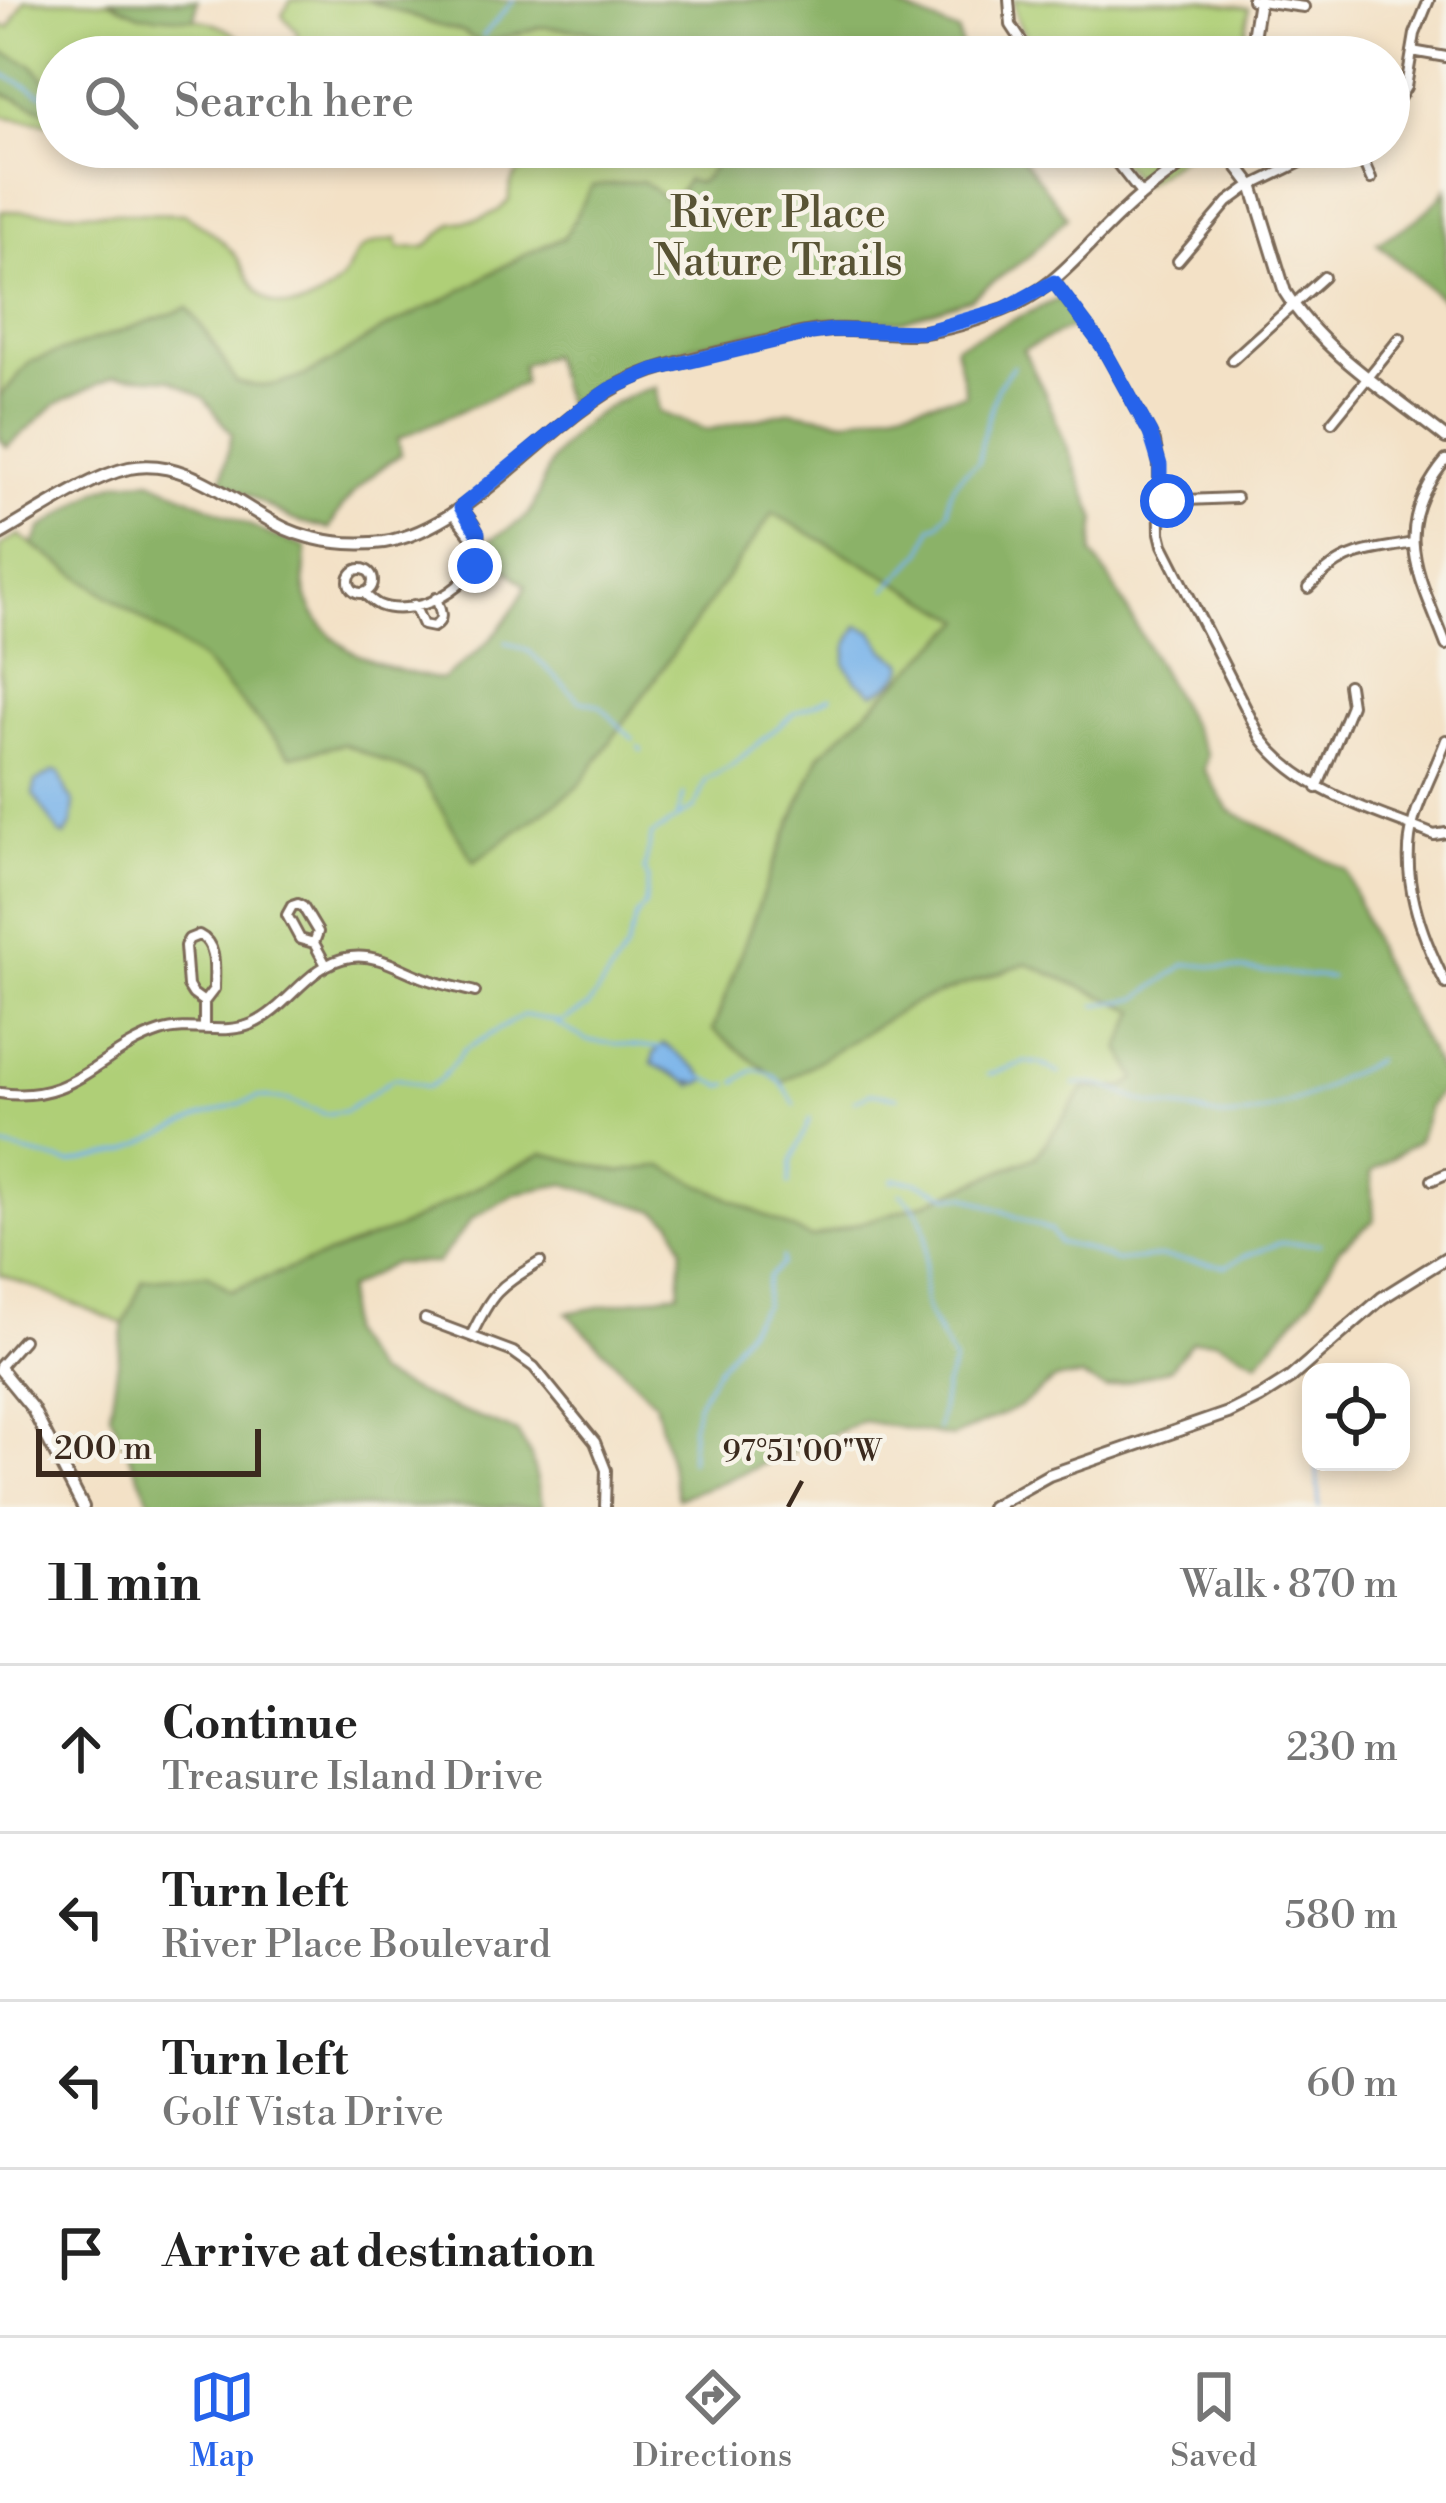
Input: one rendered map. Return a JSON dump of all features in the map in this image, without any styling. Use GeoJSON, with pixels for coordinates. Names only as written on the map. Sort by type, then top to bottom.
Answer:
{"type":"FeatureCollection","features":[{"type":"Feature","properties":{"kind":"street"},"geometry":{"type":"LineString","coordinates":[[1009,0],[1011,25],[1019,36]]}},
{"type":"Feature","properties":{"kind":"street"},"geometry":{"type":"LineString","coordinates":[[1252,36],[1256,0],[1304,8]]}},
{"type":"Feature","properties":{"kind":"street"},"geometry":{"type":"LineString","coordinates":[[1410,63],[1429,0]]}},
{"type":"Feature","properties":{"kind":"street"},"geometry":{"type":"LineString","coordinates":[[1412,51],[1446,57]]}},
{"type":"Feature","properties":{"kind":"street"},"geometry":{"type":"LineString","coordinates":[[1121,168],[1142,195]]}},
{"type":"Feature","properties":{"kind":"street"},"geometry":{"type":"LineString","coordinates":[[0,534],[104,476],[148,466],[201,481],[288,530],[340,543],[385,542],[416,533],[457,510],[610,389],[653,370],[804,334],[924,332],[1004,309],[1054,282],[1142,195],[1178,168]]}},
{"type":"Feature","properties":{"kind":"street"},"geometry":{"type":"LineString","coordinates":[[1239,168],[1252,185],[1293,305],[1320,338],[1446,438]]}},
{"type":"Feature","properties":{"kind":"street"},"geometry":{"type":"LineString","coordinates":[[1178,261],[1228,202],[1288,168]]}},
{"type":"Feature","properties":{"kind":"street"},"geometry":{"type":"LineString","coordinates":[[1366,168],[1370,178]]}},
{"type":"Feature","properties":{"kind":"street"},"geometry":{"type":"LineString","coordinates":[[1232,360],[1324,277]]}},
{"type":"Feature","properties":{"kind":"street"},"geometry":{"type":"LineString","coordinates":[[1054,282],[1102,346],[1150,433],[1160,465],[1163,545],[1261,738],[1282,763],[1317,788],[1434,835],[1446,833]]}},
{"type":"Feature","properties":{"kind":"street"},"geometry":{"type":"LineString","coordinates":[[1331,422],[1400,338]]}},
{"type":"Feature","properties":{"kind":"street"},"geometry":{"type":"LineString","coordinates":[[1446,460],[1424,498],[1412,543],[1419,579],[1446,645]]}},
{"type":"Feature","properties":{"kind":"street"},"geometry":{"type":"LineString","coordinates":[[1160,501],[1236,498]]}},
{"type":"Feature","properties":{"kind":"street"},"geometry":{"type":"LineString","coordinates":[[364,593],[381,606],[414,605],[458,588],[475,566],[478,533],[457,510]]}},
{"type":"Feature","properties":{"kind":"street"},"geometry":{"type":"LineString","coordinates":[[1307,588],[1330,564],[1348,555],[1412,543]]}},
{"type":"Feature","properties":{"kind":"street"},"geometry":{"type":"LineString","coordinates":[[414,605],[423,625],[433,627],[441,620],[436,598]]}},
{"type":"Feature","properties":{"kind":"street"},"geometry":{"type":"LineString","coordinates":[[1317,788],[1351,705],[1348,685]]}},
{"type":"Feature","properties":{"kind":"street"},"geometry":{"type":"LineString","coordinates":[[1446,740],[1412,826],[1408,856],[1411,886],[1433,959],[1446,984]]}},
{"type":"Feature","properties":{"kind":"street"},"geometry":{"type":"LineString","coordinates":[[314,943],[318,932],[303,907],[292,906],[286,915],[293,928],[301,940],[314,943],[326,965]]}},
{"type":"Feature","properties":{"kind":"street"},"geometry":{"type":"LineString","coordinates":[[204,1002],[188,986],[184,946],[199,935],[212,946],[214,969],[214,989],[204,1002],[204,1028]]}},
{"type":"Feature","properties":{"kind":"street"},"geometry":{"type":"LineString","coordinates":[[0,1093],[35,1094],[58,1088],[145,1038],[177,1028],[228,1029],[250,1024],[326,965],[349,957],[378,959],[434,982],[475,992]]}},
{"type":"Feature","properties":{"kind":"street"},"geometry":{"type":"LineString","coordinates":[[1432,1180],[1446,1174]]}},
{"type":"Feature","properties":{"kind":"street"},"geometry":{"type":"LineString","coordinates":[[992,1507],[1049,1475],[1228,1413],[1260,1397],[1382,1298],[1446,1258]]}},
{"type":"Feature","properties":{"kind":"street"},"geometry":{"type":"LineString","coordinates":[[472,1336],[497,1290],[540,1262]]}},
{"type":"Feature","properties":{"kind":"street"},"geometry":{"type":"LineString","coordinates":[[425,1319],[513,1352],[534,1367],[595,1442],[606,1470],[605,1507]]}},
{"type":"Feature","properties":{"kind":"street"},"geometry":{"type":"LineString","coordinates":[[23,1340],[0,1368],[32,1408],[83,1507]]}},
{"type":"Feature","properties":{"kind":"green space"},"geometry":{"type":"Polygon","coordinates":[[[25,0],[110,2],[141,14],[214,23],[238,36],[36,36],[36,69],[0,51],[0,24],[9,28],[25,0]]]}},
{"type":"Feature","properties":{"kind":"green space"},"geometry":{"type":"Polygon","coordinates":[[[108,0],[197,0],[195,19],[140,15],[108,0]]]}},
{"type":"Feature","properties":{"kind":"green space"},"geometry":{"type":"Polygon","coordinates":[[[291,0],[367,0],[470,36],[297,36],[282,15],[291,0]]]}},
{"type":"Feature","properties":{"kind":"green space"},"geometry":{"type":"Polygon","coordinates":[[[367,0],[884,0],[959,36],[600,36],[586,30],[540,27],[509,36],[470,36],[367,0]]]}},
{"type":"Feature","properties":{"kind":"green space"},"geometry":{"type":"Polygon","coordinates":[[[1014,0],[1200,0],[1249,8],[1245,36],[1025,36],[1014,0]]]}},
{"type":"Feature","properties":{"kind":"green space"},"geometry":{"type":"Polygon","coordinates":[[[540,27],[586,30],[600,36],[509,36],[540,27]]]}},
{"type":"Feature","properties":{"kind":"green space"},"geometry":{"type":"Polygon","coordinates":[[[0,51],[36,69],[36,107],[0,92],[0,51]]]}},
{"type":"Feature","properties":{"kind":"green space"},"geometry":{"type":"Polygon","coordinates":[[[0,92],[36,107],[36,122],[0,116],[0,92]]]}},
{"type":"Feature","properties":{"kind":"green space"},"geometry":{"type":"Polygon","coordinates":[[[529,168],[713,168],[704,179],[665,199],[593,186],[564,238],[294,380],[256,386],[236,382],[188,308],[30,362],[0,397],[1,211],[184,214],[230,249],[266,299],[293,306],[328,292],[366,247],[397,239],[399,248],[425,247],[453,223],[481,219],[499,210],[509,200],[510,187],[529,168]]]}},
{"type":"Feature","properties":{"kind":"green space","name":"River Place Nature Trails"},"geometry":{"type":"Polygon","coordinates":[[[713,168],[1030,168],[1067,217],[1029,256],[970,299],[902,321],[820,319],[693,346],[599,381],[566,405],[550,355],[522,365],[523,383],[398,439],[401,454],[360,487],[329,529],[293,520],[222,480],[232,434],[204,398],[169,379],[115,376],[56,404],[7,447],[0,438],[0,397],[30,362],[188,308],[236,382],[256,386],[294,380],[564,238],[592,186],[643,181],[666,199],[687,180],[698,183],[713,168]]]}},
{"type":"Feature","properties":{"kind":"green space"},"geometry":{"type":"Polygon","coordinates":[[[1126,168],[1166,168],[1143,184],[1126,168]]]}},
{"type":"Feature","properties":{"kind":"green space"},"geometry":{"type":"Polygon","coordinates":[[[1446,189],[1446,303],[1377,243],[1424,213],[1446,189]]]}},
{"type":"Feature","properties":{"kind":"green space"},"geometry":{"type":"Polygon","coordinates":[[[1059,299],[1076,325],[1023,350],[1096,519],[1092,553],[1207,755],[1204,769],[1229,810],[1346,870],[1379,957],[1446,1083],[1430,1104],[1418,1141],[1371,1172],[1374,1220],[1340,1248],[1312,1298],[1258,1361],[1215,1340],[1192,1341],[1171,1368],[1106,1389],[1082,1377],[1055,1379],[1021,1406],[952,1437],[863,1421],[678,1498],[655,1402],[567,1313],[679,1292],[682,1247],[672,1221],[656,1211],[565,1184],[517,1193],[473,1218],[437,1263],[393,1263],[347,1289],[346,1332],[375,1374],[517,1432],[531,1456],[543,1507],[153,1507],[110,1413],[124,1324],[143,1280],[207,1274],[231,1291],[399,1228],[543,1153],[620,1172],[662,1166],[811,1238],[923,1204],[1036,1157],[1085,1088],[1123,1088],[1136,1079],[1120,1048],[1137,1011],[1026,963],[913,1003],[782,1083],[713,1030],[820,755],[964,620],[773,513],[578,787],[474,862],[421,777],[344,744],[291,756],[201,659],[33,545],[42,528],[99,490],[119,482],[151,480],[306,547],[306,594],[327,632],[379,664],[441,680],[490,639],[526,586],[491,557],[490,540],[529,513],[560,449],[610,405],[656,387],[659,412],[707,430],[791,411],[845,420],[966,394],[955,346],[1059,299]]]}},
{"type":"Feature","properties":{"kind":"green space"},"geometry":{"type":"Polygon","coordinates":[[[773,513],[964,620],[820,755],[713,1030],[782,1083],[913,1003],[1026,963],[1137,1011],[1136,1079],[1123,1088],[1085,1088],[1036,1156],[923,1204],[811,1238],[662,1166],[621,1172],[543,1153],[399,1228],[230,1291],[143,1280],[124,1324],[0,1274],[0,546],[19,535],[201,659],[291,756],[344,744],[421,777],[578,787],[773,513]]]}},
{"type":"Feature","properties":{"kind":"water"},"geometry":{"type":"Polygon","coordinates":[[[858,626],[872,631],[885,650],[905,664],[893,682],[873,693],[845,664],[847,646],[858,626]]]}},
{"type":"Feature","properties":{"kind":"water"},"geometry":{"type":"Polygon","coordinates":[[[54,771],[60,773],[74,802],[65,836],[33,794],[36,782],[54,771]]]}},
{"type":"Feature","properties":{"kind":"water"},"geometry":{"type":"Polygon","coordinates":[[[664,1044],[707,1080],[692,1082],[694,1087],[652,1063],[654,1053],[664,1044]]]}},
{"type":"Feature","properties":{"kind":"waterway"},"geometry":{"type":"LineString","coordinates":[[483,36],[514,0]]}},
{"type":"Feature","properties":{"kind":"waterway"},"geometry":{"type":"LineString","coordinates":[[0,74],[36,91]]}},
{"type":"Feature","properties":{"kind":"waterway"},"geometry":{"type":"LineString","coordinates":[[887,589],[923,551],[932,527],[949,510],[956,482],[979,462],[997,388],[1013,366]]}},
{"type":"Feature","properties":{"kind":"waterway"},"geometry":{"type":"LineString","coordinates":[[506,642],[530,652],[579,700],[599,705],[633,739]]}},
{"type":"Feature","properties":{"kind":"waterway"},"geometry":{"type":"LineString","coordinates":[[0,1146],[70,1163],[126,1151],[202,1116],[260,1097],[287,1100],[325,1114],[346,1111],[394,1078],[428,1087],[441,1079],[464,1050],[523,1015],[561,1022],[588,1007],[626,950],[636,917],[645,905],[648,879],[644,870],[652,835],[695,807],[706,780],[731,766],[796,712],[831,697]]}},
{"type":"Feature","properties":{"kind":"waterway"},"geometry":{"type":"LineString","coordinates":[[639,747],[642,751]]}},
{"type":"Feature","properties":{"kind":"waterway"},"geometry":{"type":"LineString","coordinates":[[678,815],[684,794]]}},
{"type":"Feature","properties":{"kind":"waterway"},"geometry":{"type":"LineString","coordinates":[[1096,1005],[1137,999],[1186,964],[1331,978]]}},
{"type":"Feature","properties":{"kind":"waterway"},"geometry":{"type":"LineString","coordinates":[[556,1023],[588,1041],[661,1048]]}},
{"type":"Feature","properties":{"kind":"waterway"},"geometry":{"type":"LineString","coordinates":[[1074,1085],[1097,1085],[1151,1104],[1232,1117],[1300,1099],[1377,1060]]}},
{"type":"Feature","properties":{"kind":"waterway"},"geometry":{"type":"LineString","coordinates":[[988,1075],[1026,1062],[1040,1063],[1060,1074]]}},
{"type":"Feature","properties":{"kind":"waterway"},"geometry":{"type":"LineString","coordinates":[[736,1082],[753,1070],[768,1073],[779,1080],[795,1105]]}},
{"type":"Feature","properties":{"kind":"waterway"},"geometry":{"type":"LineString","coordinates":[[703,1077],[729,1084]]}},
{"type":"Feature","properties":{"kind":"waterway"},"geometry":{"type":"LineString","coordinates":[[854,1101],[870,1093],[898,1097]]}},
{"type":"Feature","properties":{"kind":"waterway"},"geometry":{"type":"LineString","coordinates":[[789,1184],[791,1163],[810,1119]]}},
{"type":"Feature","properties":{"kind":"waterway"},"geometry":{"type":"LineString","coordinates":[[893,1182],[916,1182],[950,1196],[966,1196],[1051,1231],[1059,1243],[1115,1261],[1159,1257],[1226,1266],[1280,1243],[1321,1244]]}},
{"type":"Feature","properties":{"kind":"waterway"},"geometry":{"type":"LineString","coordinates":[[900,1193],[922,1221],[927,1310],[954,1362],[938,1429]]}},
{"type":"Feature","properties":{"kind":"waterway"},"geometry":{"type":"LineString","coordinates":[[690,1461],[697,1405],[764,1305],[768,1277],[782,1264],[782,1257]]}},
{"type":"Feature","properties":{"kind":"waterway"},"geometry":{"type":"LineString","coordinates":[[1317,1471],[1319,1507]]}},
{"type":"Feature","properties":{"kind":"route"},"geometry":{"type":"LineString","coordinates":[[475,566],[478,533],[461,507],[610,389],[653,370],[804,334],[924,332],[1004,309],[1054,282],[1102,346],[1155,442],[1160,501],[1167,501]]}}]}
